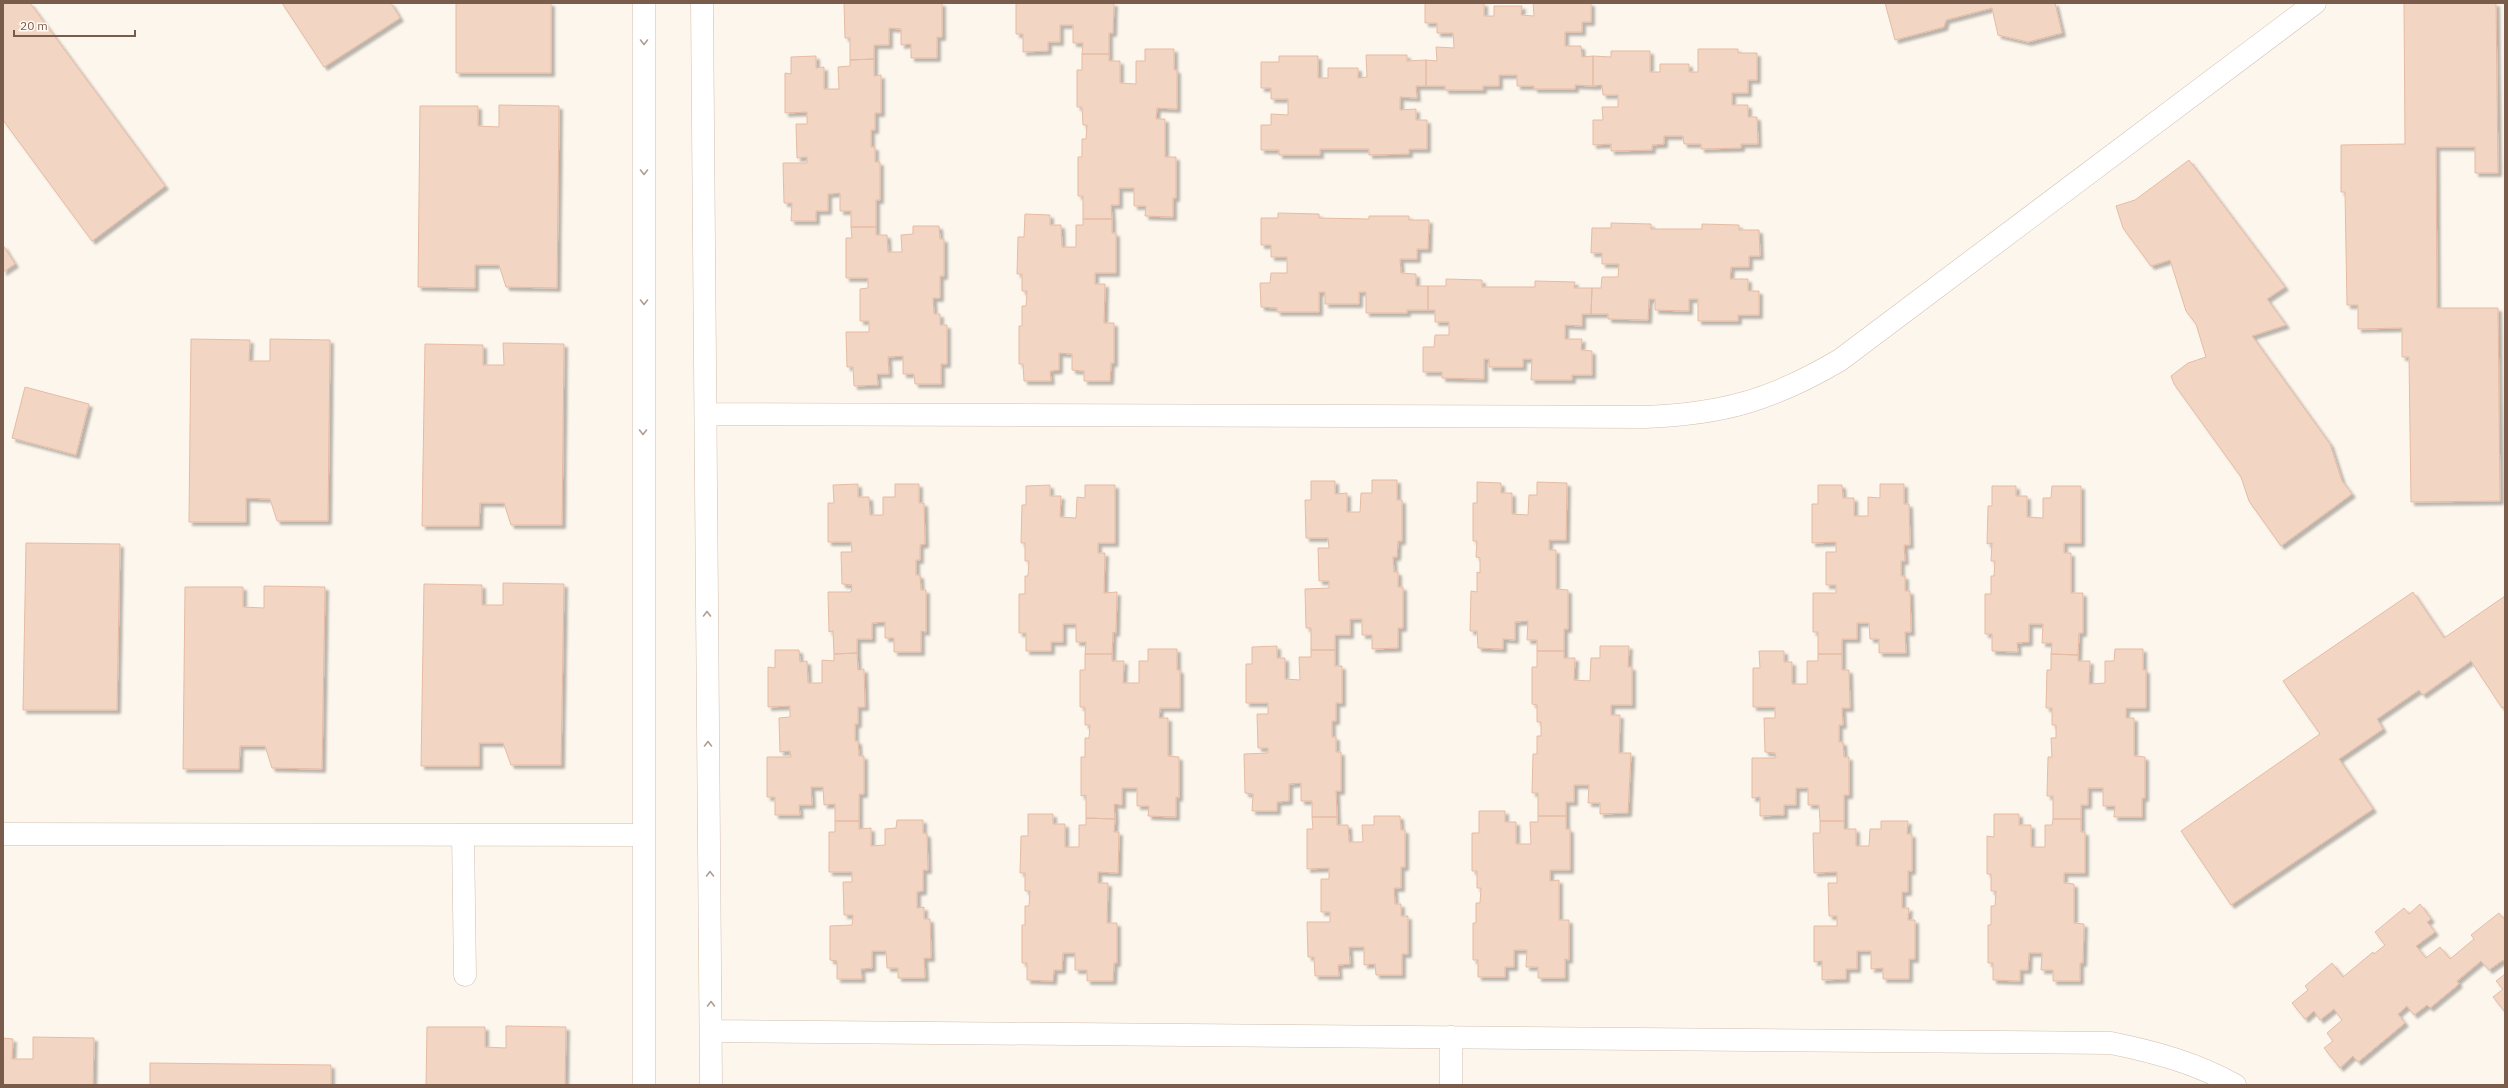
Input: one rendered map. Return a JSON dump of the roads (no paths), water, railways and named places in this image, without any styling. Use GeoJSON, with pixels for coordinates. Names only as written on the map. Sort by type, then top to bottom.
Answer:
{"type":"FeatureCollection","features":[{"type":"Feature","properties":{"kind":"street"},"geometry":{"type":"LineString","coordinates":[[644,3],[642,836],[644,1085]]}},
{"type":"Feature","properties":{"kind":"street"},"geometry":{"type":"LineString","coordinates":[[702,3],[711,1085]]}},
{"type":"Feature","properties":{"kind":"street"},"geometry":{"type":"LineString","coordinates":[[706,414],[1645,417],[1690,415],[1734,407],[1771,396],[1806,380],[1840,360],[2315,3]]}},
{"type":"Feature","properties":{"kind":"street"},"geometry":{"type":"LineString","coordinates":[[3,834],[642,836]]}},
{"type":"Feature","properties":{"kind":"street"},"geometry":{"type":"LineString","coordinates":[[463,835],[465,976]]}},
{"type":"Feature","properties":{"kind":"street"},"geometry":{"type":"LineString","coordinates":[[711,1030],[2111,1043],[2149,1050],[2185,1062],[2235,1085]]}},
{"type":"Feature","properties":{"kind":"street"},"geometry":{"type":"LineString","coordinates":[[1451,1037],[1451,1085]]}}]}
